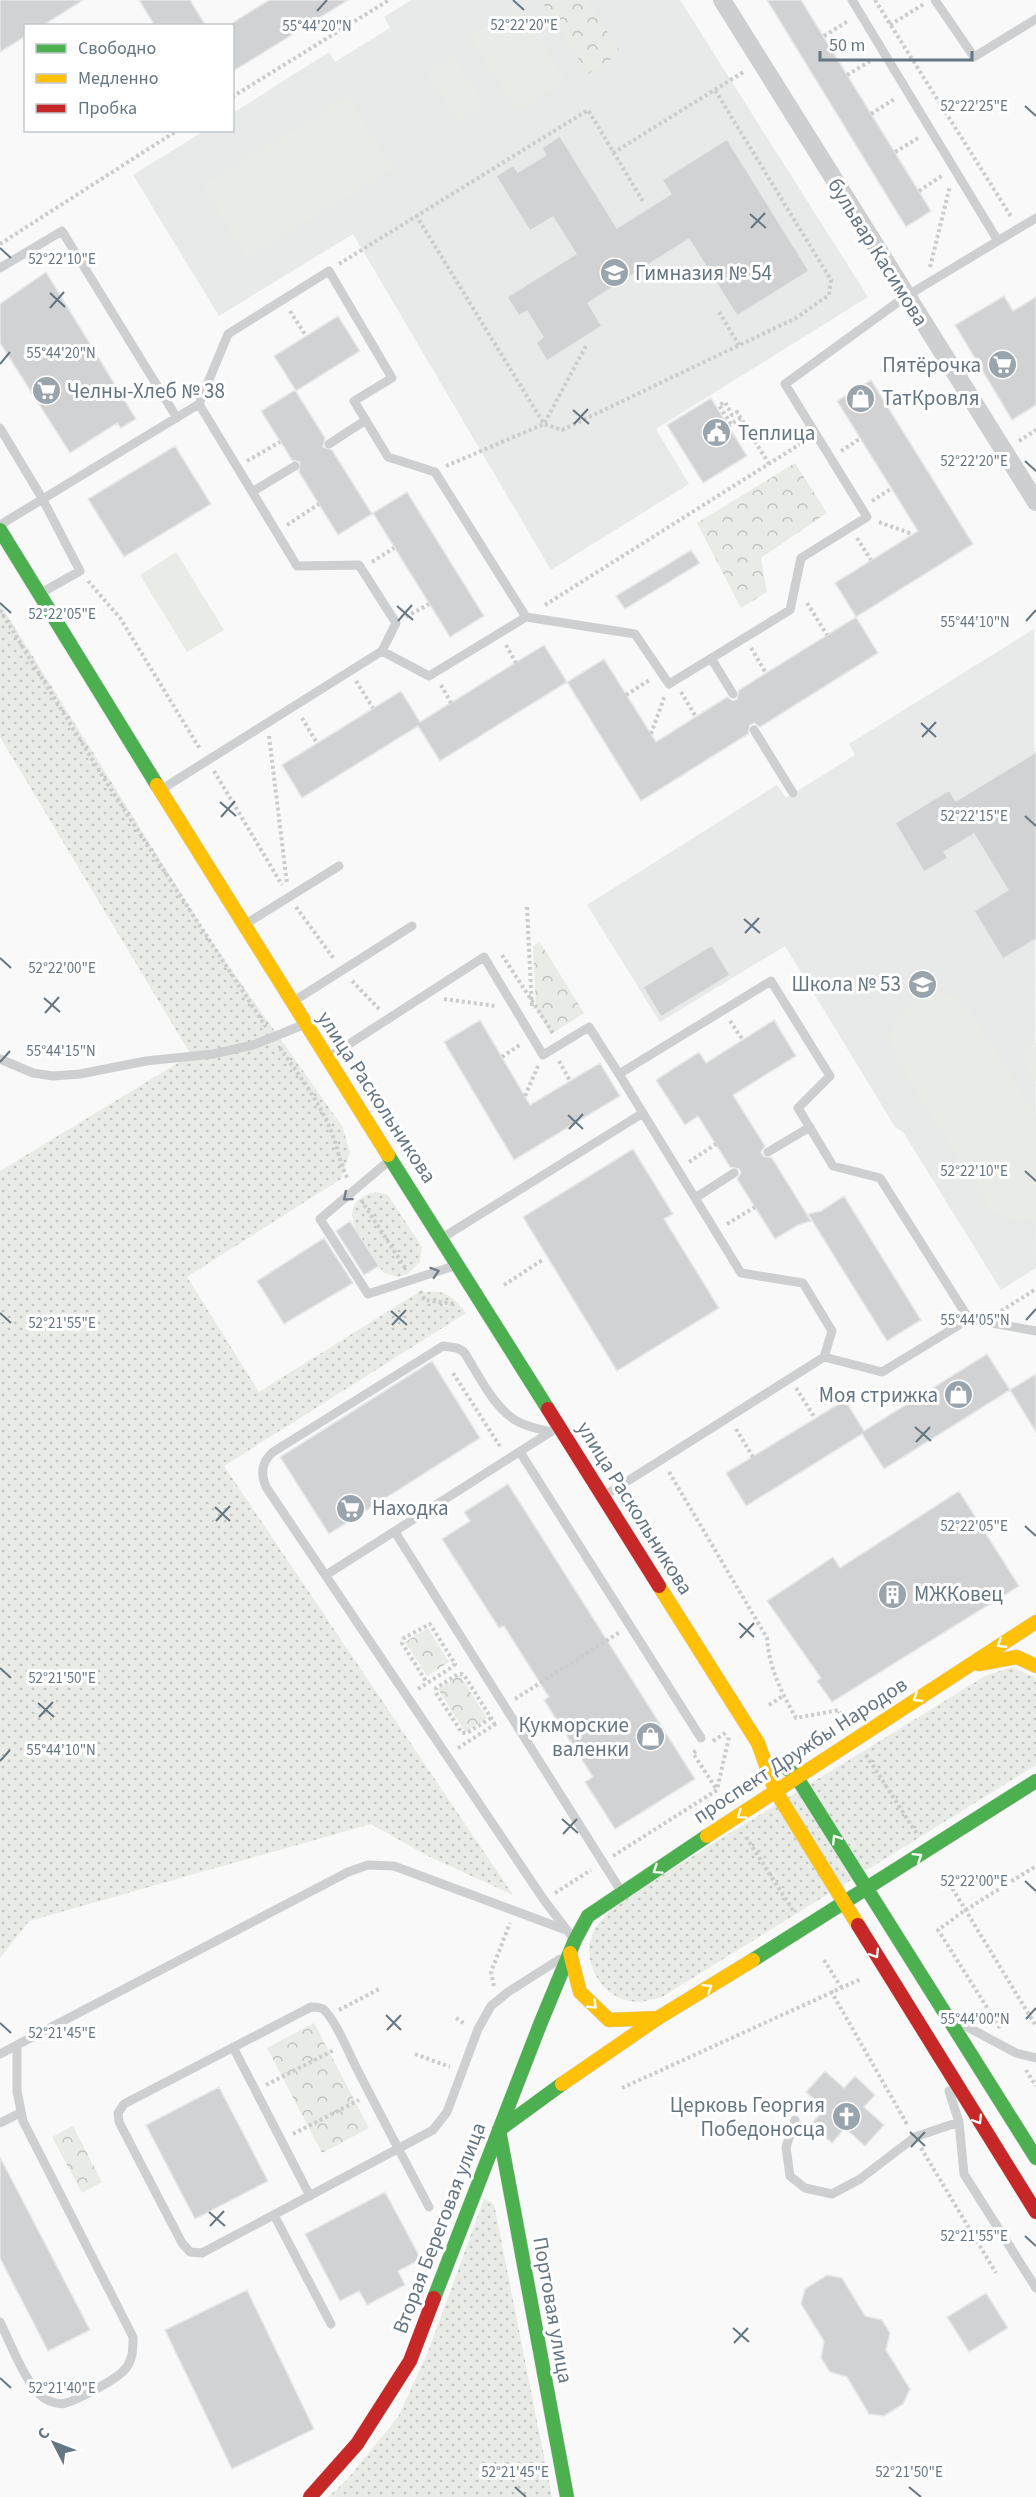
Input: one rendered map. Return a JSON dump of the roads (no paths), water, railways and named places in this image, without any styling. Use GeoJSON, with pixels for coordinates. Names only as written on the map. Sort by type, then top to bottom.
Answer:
{"type":"FeatureCollection","features":[{"type":"Feature","properties":{"kind":"street","name":"бульвар Касимова"},"geometry":{"type":"LineString","coordinates":[[722,0],[1036,502]]}},
{"type":"Feature","properties":{"kind":"street","name":"улица Раскольникова"},"geometry":{"type":"LineString","coordinates":[[0,527],[244,926],[442,1238],[555,1430],[603,1497],[758,1743]]}},
{"type":"Feature","properties":{"kind":"street","name":"проспект Дружбы Народов"},"geometry":{"type":"LineString","coordinates":[[588,1916],[796,1776],[1036,1622]]}},
{"type":"Feature","properties":{"kind":"street"},"geometry":{"type":"LineString","coordinates":[[966,1666],[1017,1657],[1036,1666]]}},
{"type":"Feature","properties":{"kind":"street"},"geometry":{"type":"LineString","coordinates":[[758,1743],[796,1776],[1036,2158]]}},
{"type":"Feature","properties":{"kind":"street"},"geometry":{"type":"LineString","coordinates":[[758,1743],[775,1791],[1036,2212]]}},
{"type":"Feature","properties":{"kind":"street"},"geometry":{"type":"LineString","coordinates":[[499,2130],[593,2061],[658,2018],[844,1905],[1036,1781]]}},
{"type":"Feature","properties":{"kind":"street","name":"Вторая Береговая улица"},"geometry":{"type":"LineString","coordinates":[[310,2497],[357,2444],[410,2361],[570,1941],[588,1916]]}},
{"type":"Feature","properties":{"kind":"street"},"geometry":{"type":"LineString","coordinates":[[570,1941],[580,1992],[609,2020],[658,2018]]}},
{"type":"Feature","properties":{"kind":"street","name":"Портовая улица"},"geometry":{"type":"LineString","coordinates":[[499,2130],[567,2497]]}},
{"type":"Feature","properties":{"kind":"lane"},"geometry":{"type":"LineString","coordinates":[[852,0],[998,241]]}},
{"type":"Feature","properties":{"kind":"lane"},"geometry":{"type":"LineString","coordinates":[[933,0],[974,57],[1036,19]]}},
{"type":"Feature","properties":{"kind":"lane"},"geometry":{"type":"LineString","coordinates":[[382,651],[429,676],[526,617],[635,634],[661,672],[671,682],[790,610],[801,558],[867,517],[785,384],[906,297],[1036,218]]}},
{"type":"Feature","properties":{"kind":"lane"},"geometry":{"type":"LineString","coordinates":[[0,268],[62,231],[177,418]]}},
{"type":"Feature","properties":{"kind":"lane"},"geometry":{"type":"LineString","coordinates":[[0,527],[42,498],[199,404],[228,334],[329,271],[392,378],[354,401],[388,457],[435,472],[526,617]]}},
{"type":"Feature","properties":{"kind":"lane"},"geometry":{"type":"LineString","coordinates":[[160,790],[382,651],[396,623],[359,565],[297,566],[199,404]]}},
{"type":"Feature","properties":{"kind":"lane"},"geometry":{"type":"LineString","coordinates":[[329,444],[366,420]]}},
{"type":"Feature","properties":{"kind":"lane"},"geometry":{"type":"LineString","coordinates":[[0,428],[42,498],[80,571],[39,594]]}},
{"type":"Feature","properties":{"kind":"lane"},"geometry":{"type":"LineString","coordinates":[[252,492],[295,466]]}},
{"type":"Feature","properties":{"kind":"lane"},"geometry":{"type":"LineString","coordinates":[[711,658],[733,694]]}},
{"type":"Feature","properties":{"kind":"lane"},"geometry":{"type":"LineString","coordinates":[[754,730],[793,793]]}},
{"type":"Feature","properties":{"kind":"lane"},"geometry":{"type":"LineString","coordinates":[[244,926],[288,896],[339,866]]}},
{"type":"Feature","properties":{"kind":"lane"},"geometry":{"type":"LineString","coordinates":[[292,1002],[412,926]]}},
{"type":"Feature","properties":{"kind":"lane"},"geometry":{"type":"LineString","coordinates":[[327,1058],[484,957],[543,1055],[589,1027],[741,1273],[803,1283],[832,1331],[824,1357],[603,1497]]}},
{"type":"Feature","properties":{"kind":"lane"},"geometry":{"type":"LineString","coordinates":[[619,1074],[771,981],[830,1076],[798,1108],[833,1166],[880,1178],[969,1319]]}},
{"type":"Feature","properties":{"kind":"lane"},"geometry":{"type":"LineString","coordinates":[[0,1059],[33,1073],[53,1076],[71,1075],[146,1061],[213,1054],[273,1037],[306,1024]]}},
{"type":"Feature","properties":{"kind":"lane"},"geometry":{"type":"LineString","coordinates":[[442,1238],[643,1113]]}},
{"type":"Feature","properties":{"kind":"lane"},"geometry":{"type":"LineString","coordinates":[[768,1152],[810,1126]]}},
{"type":"Feature","properties":{"kind":"lane"},"geometry":{"type":"LineString","coordinates":[[392,1158],[320,1219],[368,1294],[458,1265]]}},
{"type":"Feature","properties":{"kind":"lane"},"geometry":{"type":"LineString","coordinates":[[695,1198],[734,1173]]}},
{"type":"Feature","properties":{"kind":"lane"},"geometry":{"type":"LineString","coordinates":[[824,1357],[882,1372],[969,1319],[1036,1331]]}},
{"type":"Feature","properties":{"kind":"lane"},"geometry":{"type":"LineString","coordinates":[[555,1430],[522,1424],[510,1417],[501,1408],[464,1353],[457,1348],[443,1346],[283,1445],[267,1457],[263,1465],[262,1478],[570,1941]]}},
{"type":"Feature","properties":{"kind":"lane"},"geometry":{"type":"LineString","coordinates":[[326,1575],[555,1430]]}},
{"type":"Feature","properties":{"kind":"lane"},"geometry":{"type":"LineString","coordinates":[[520,1452],[703,1742]]}},
{"type":"Feature","properties":{"kind":"lane"},"geometry":{"type":"LineString","coordinates":[[394,1532],[623,1893]]}},
{"type":"Feature","properties":{"kind":"lane"},"geometry":{"type":"LineString","coordinates":[[0,2054],[358,1867],[377,1864],[394,1866],[514,1911],[570,1941]]}},
{"type":"Feature","properties":{"kind":"lane"},"geometry":{"type":"LineString","coordinates":[[429,2207],[399,2150],[344,2044],[328,2015],[319,2007],[311,2007],[124,2104],[118,2113],[119,2122],[182,2243],[190,2252],[202,2253],[399,2150],[438,2125],[447,2112],[485,2014],[501,1997],[570,1941]]}},
{"type":"Feature","properties":{"kind":"lane"},"geometry":{"type":"LineString","coordinates":[[948,2016],[1016,2053],[1036,2058]]}},
{"type":"Feature","properties":{"kind":"lane"},"geometry":{"type":"LineString","coordinates":[[0,2322],[34,2388],[46,2400],[55,2403],[65,2403],[119,2375],[130,2360],[133,2350],[133,2337],[26,2130],[20,2113],[17,2091],[17,2045]]}},
{"type":"Feature","properties":{"kind":"lane"},"geometry":{"type":"LineString","coordinates":[[233,2048],[310,2196]]}},
{"type":"Feature","properties":{"kind":"lane"},"geometry":{"type":"LineString","coordinates":[[939,2057],[959,2122],[964,2175],[1036,2288]]}},
{"type":"Feature","properties":{"kind":"lane"},"geometry":{"type":"LineString","coordinates":[[0,2123],[20,2113]]}},
{"type":"Feature","properties":{"kind":"lane"},"geometry":{"type":"LineString","coordinates":[[795,2120],[786,2147],[790,2176],[805,2188],[832,2194],[860,2180],[915,2137],[959,2122]]}},
{"type":"Feature","properties":{"kind":"lane"},"geometry":{"type":"LineString","coordinates":[[274,2215],[331,2324]]}},
{"type":"Feature","properties":{"kind":"place","name":"Гимназия № 54"},"geometry":{"type":"Point","coordinates":[614,273]}},
{"type":"Feature","properties":{"kind":"place","name":"Пятёрочка"},"geometry":{"type":"Point","coordinates":[1002,365]}},
{"type":"Feature","properties":{"kind":"place","name":"Челны-Хлеб № 38"},"geometry":{"type":"Point","coordinates":[46,391]}},
{"type":"Feature","properties":{"kind":"place","name":"ТатКровля"},"geometry":{"type":"Point","coordinates":[861,398]}},
{"type":"Feature","properties":{"kind":"place","name":"Теплица"},"geometry":{"type":"Point","coordinates":[717,433]}},
{"type":"Feature","properties":{"kind":"place","name":"Школа № 53"},"geometry":{"type":"Point","coordinates":[922,984]}},
{"type":"Feature","properties":{"kind":"place","name":"Моя стрижка"},"geometry":{"type":"Point","coordinates":[959,1395]}},
{"type":"Feature","properties":{"kind":"place","name":"Находка"},"geometry":{"type":"Point","coordinates":[351,1508]}},
{"type":"Feature","properties":{"kind":"place","name":"МЖКовец"},"geometry":{"type":"Point","coordinates":[893,1594]}},
{"type":"Feature","properties":{"kind":"place","name":"Кукморские валенки"},"geometry":{"type":"Point","coordinates":[650,1737]}},
{"type":"Feature","properties":{"kind":"place","name":"Церковь Георгия Победоносца"},"geometry":{"type":"Point","coordinates":[846,2117]}}]}
